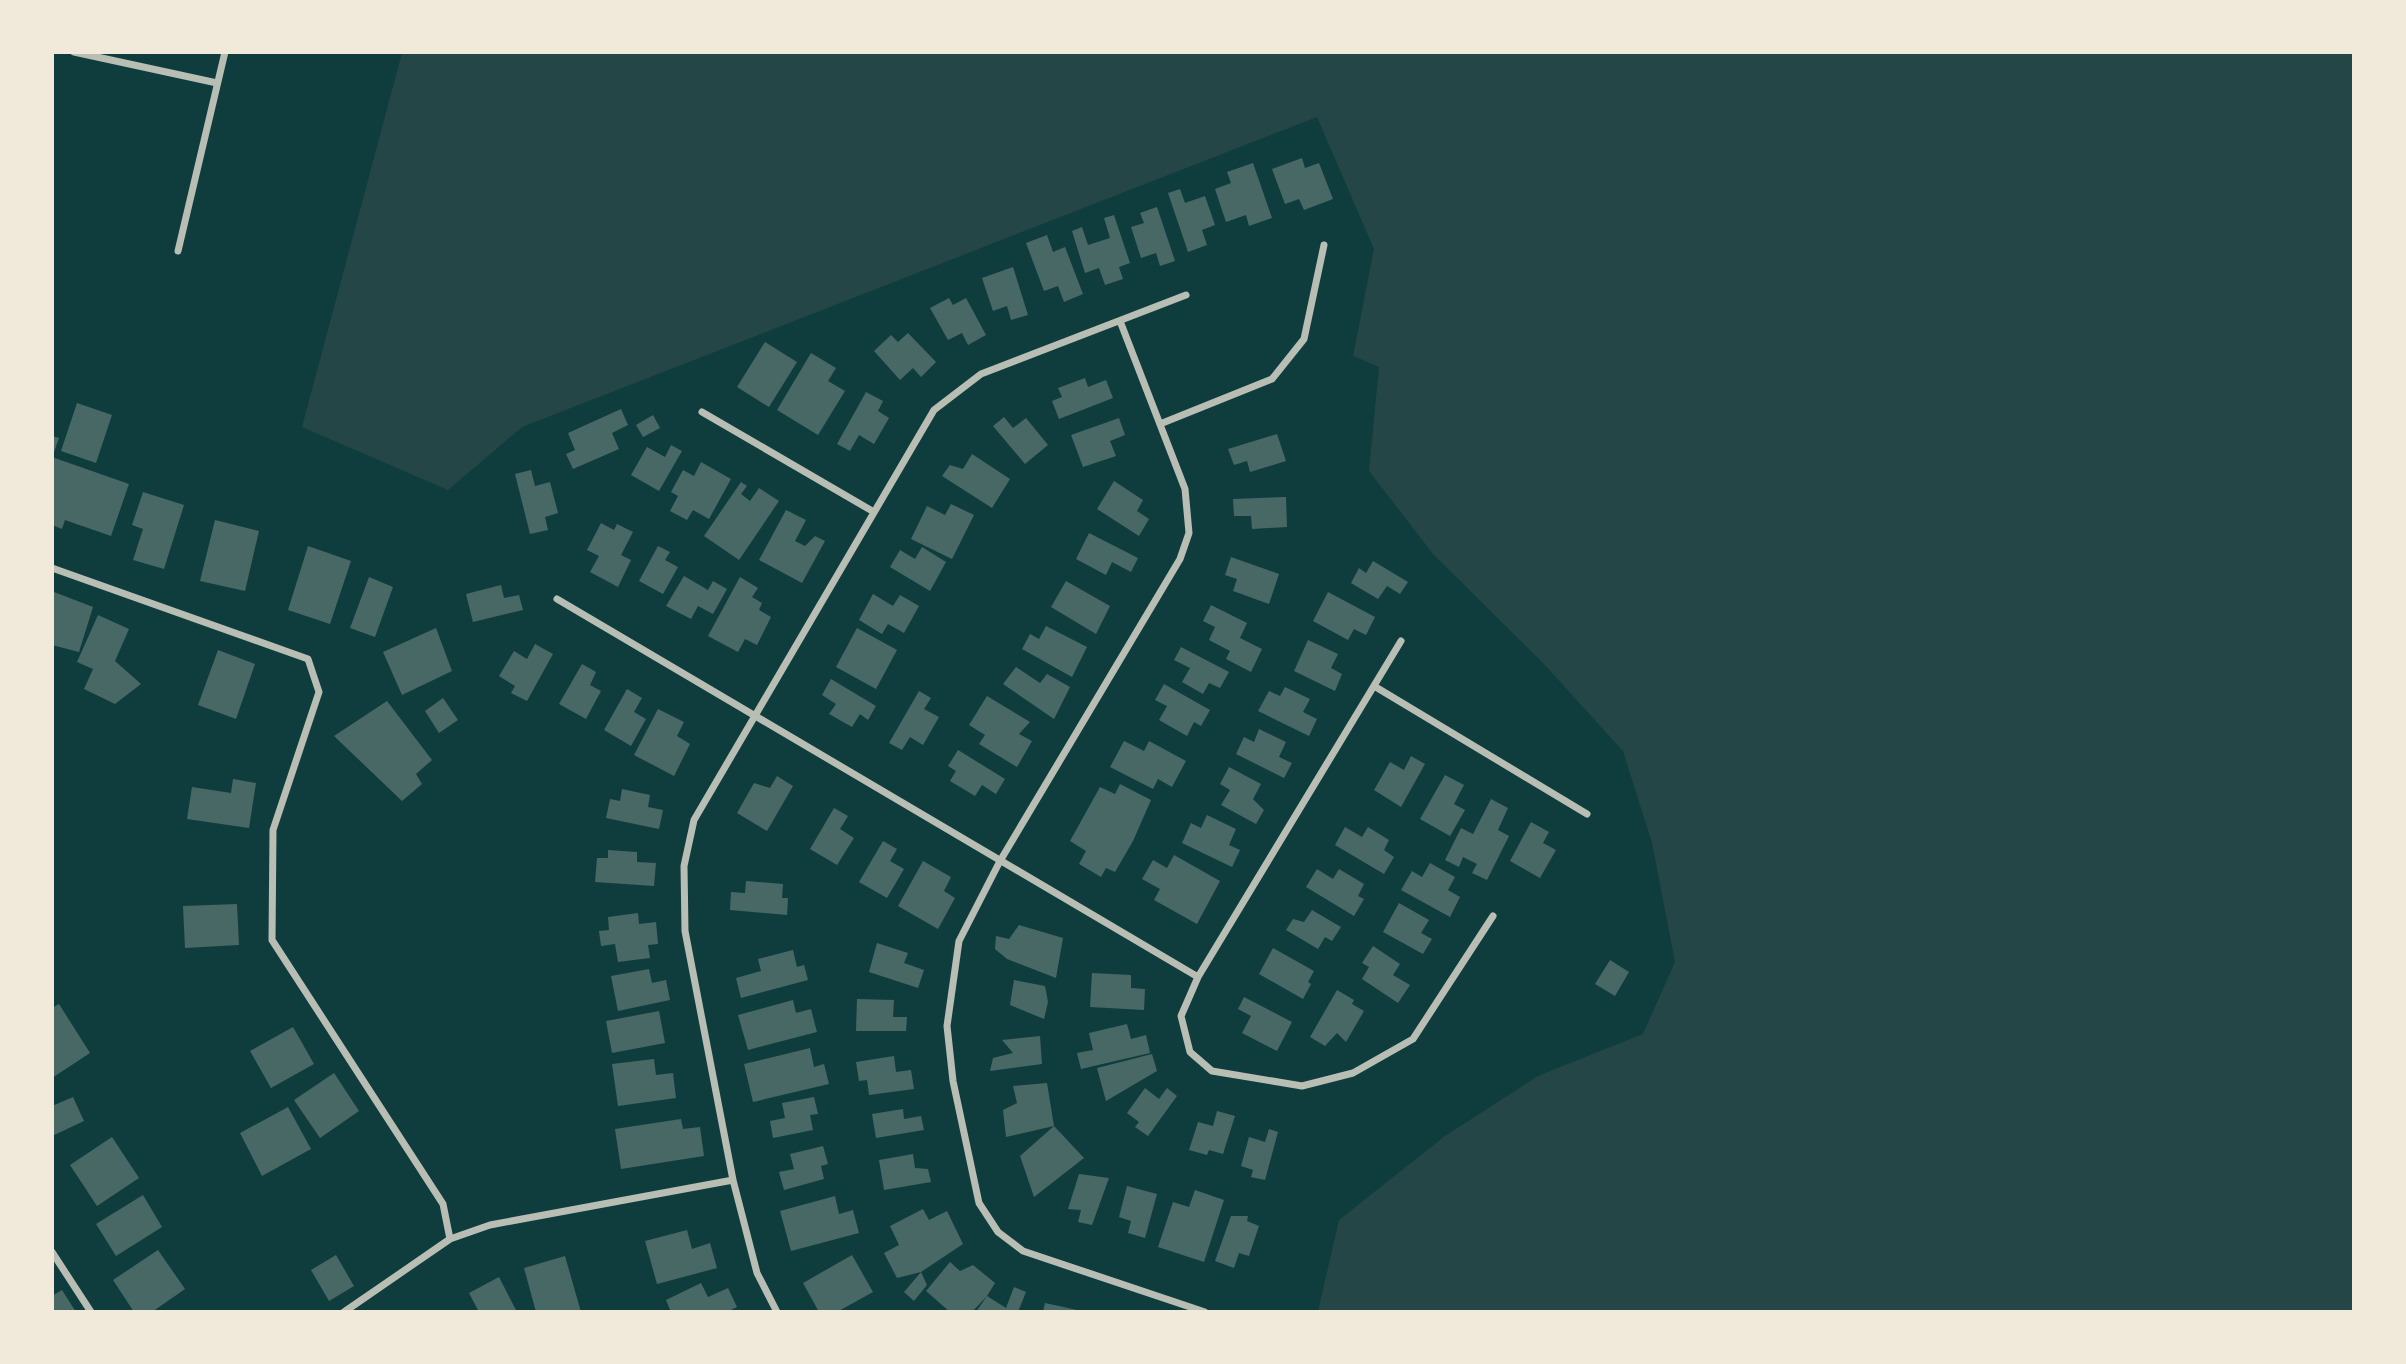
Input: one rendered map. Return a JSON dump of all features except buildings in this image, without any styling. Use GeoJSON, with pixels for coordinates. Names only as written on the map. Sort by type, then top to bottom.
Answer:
{"type":"FeatureCollection","features":[{"type":"Feature","properties":{"kind":"street"},"geometry":{"type":"LineString","coordinates":[[74,52],[217,83]]}},
{"type":"Feature","properties":{"kind":"street"},"geometry":{"type":"LineString","coordinates":[[178,251],[225,52]]}},
{"type":"Feature","properties":{"kind":"street"},"geometry":{"type":"LineString","coordinates":[[1160,424],[1272,379],[1304,339],[1324,245]]}},
{"type":"Feature","properties":{"kind":"street"},"geometry":{"type":"LineString","coordinates":[[777,1311],[757,1273],[733,1180],[685,932],[684,866],[694,820],[934,410],[981,374],[1186,295]]}},
{"type":"Feature","properties":{"kind":"street"},"geometry":{"type":"LineString","coordinates":[[1121,321],[1185,489],[1189,533],[1180,559],[1000,861],[959,941],[947,1026],[953,1082],[979,1203],[998,1232],[1023,1251],[1205,1311]]}},
{"type":"Feature","properties":{"kind":"street"},"geometry":{"type":"LineString","coordinates":[[702,412],[874,512]]}},
{"type":"Feature","properties":{"kind":"street"},"geometry":{"type":"LineString","coordinates":[[52,568],[308,659],[319,692],[273,830],[272,940],[443,1205],[450,1239]]}},
{"type":"Feature","properties":{"kind":"street"},"geometry":{"type":"LineString","coordinates":[[557,599],[1198,976]]}},
{"type":"Feature","properties":{"kind":"street"},"geometry":{"type":"LineString","coordinates":[[1401,641],[1198,976],[1181,1016],[1190,1052],[1212,1071],[1302,1086],[1353,1073],[1413,1039],[1493,916]]}},
{"type":"Feature","properties":{"kind":"street"},"geometry":{"type":"LineString","coordinates":[[1374,686],[1587,814]]}},
{"type":"Feature","properties":{"kind":"street"},"geometry":{"type":"LineString","coordinates":[[344,1311],[450,1239],[490,1225],[733,1180]]}},
{"type":"Feature","properties":{"kind":"street"},"geometry":{"type":"LineString","coordinates":[[52,1252],[91,1311]]}},
{"type":"Feature","properties":{"kind":"shaded area"},"geometry":{"type":"Polygon","coordinates":[[[402,53],[2353,53],[2353,1311],[1318,1311],[1339,1220],[1445,1136],[1538,1076],[1643,1034],[1675,962],[1652,843],[1623,751],[1543,663],[1433,554],[1369,471],[1379,367],[1353,356],[1374,249],[1317,117],[522,427],[448,490],[302,427],[402,53]]]}}]}
